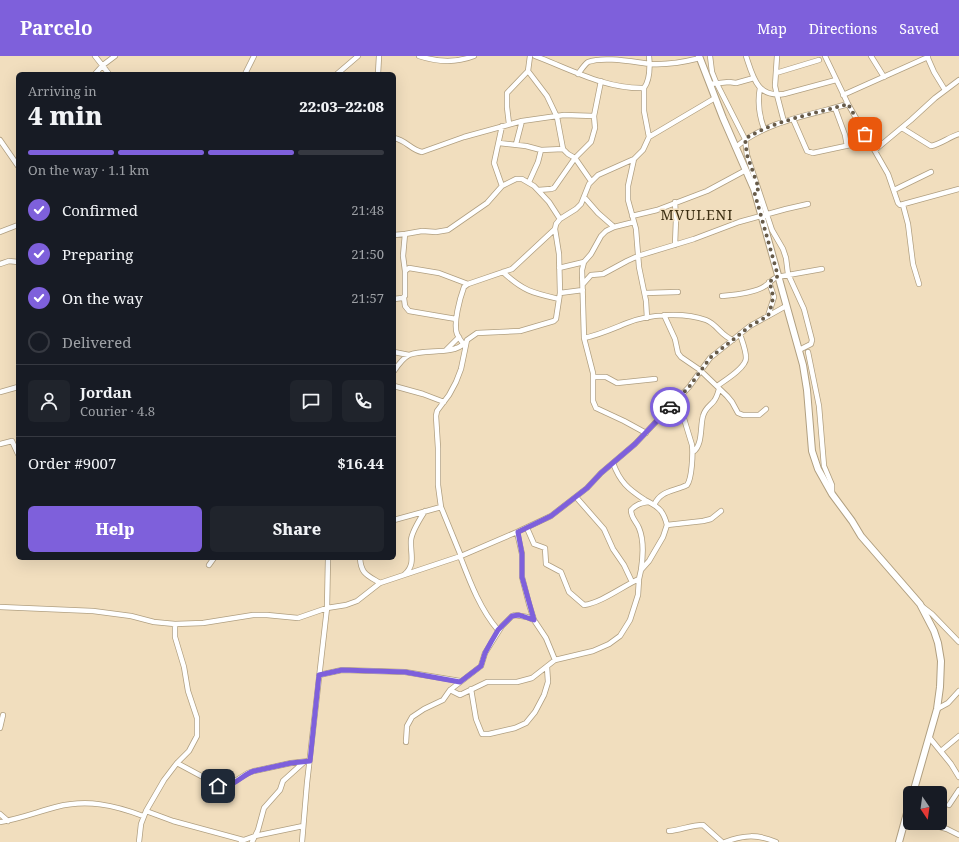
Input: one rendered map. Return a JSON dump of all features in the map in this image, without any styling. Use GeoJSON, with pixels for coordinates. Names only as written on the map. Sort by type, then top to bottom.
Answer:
{"type":"FeatureCollection","features":[{"type":"Feature","properties":{"kind":"main road"},"geometry":{"type":"LineString","coordinates":[[699,57],[715,98],[756,190],[764,215],[786,306],[802,349],[812,451],[818,469],[832,494],[861,536],[920,604],[934,631],[938,643],[941,661],[937,709],[914,786]]}},
{"type":"Feature","properties":{"kind":"main road"},"geometry":{"type":"LineString","coordinates":[[899,842],[903,830]]}},
{"type":"Feature","properties":{"kind":"street"},"geometry":{"type":"LineString","coordinates":[[95,56],[108,72]]}},
{"type":"Feature","properties":{"kind":"street"},"geometry":{"type":"LineString","coordinates":[[97,72],[115,56]]}},
{"type":"Feature","properties":{"kind":"street"},"geometry":{"type":"LineString","coordinates":[[246,72],[254,56]]}},
{"type":"Feature","properties":{"kind":"street"},"geometry":{"type":"LineString","coordinates":[[339,72],[358,56]]}},
{"type":"Feature","properties":{"kind":"street"},"geometry":{"type":"LineString","coordinates":[[378,72],[379,56]]}},
{"type":"Feature","properties":{"kind":"street"},"geometry":{"type":"LineString","coordinates":[[419,56],[445,62],[474,56]]}},
{"type":"Feature","properties":{"kind":"street"},"geometry":{"type":"LineString","coordinates":[[509,124],[507,93],[528,71],[530,56]]}},
{"type":"Feature","properties":{"kind":"street"},"geometry":{"type":"LineString","coordinates":[[535,56],[578,74],[601,81],[618,85],[644,88]]}},
{"type":"Feature","properties":{"kind":"street"},"geometry":{"type":"LineString","coordinates":[[578,74],[589,61],[598,58],[614,56],[650,64],[664,64],[676,63],[699,57]]}},
{"type":"Feature","properties":{"kind":"street"},"geometry":{"type":"LineString","coordinates":[[649,56],[650,64],[646,86],[644,88],[644,111],[649,137]]}},
{"type":"Feature","properties":{"kind":"street"},"geometry":{"type":"LineString","coordinates":[[710,56],[712,72],[717,84],[745,139],[747,155],[756,190]]}},
{"type":"Feature","properties":{"kind":"street"},"geometry":{"type":"LineString","coordinates":[[746,56],[754,78],[760,88],[765,92],[777,95],[795,92],[836,80]]}},
{"type":"Feature","properties":{"kind":"street"},"geometry":{"type":"LineString","coordinates":[[777,56],[777,95],[784,122]]}},
{"type":"Feature","properties":{"kind":"street"},"geometry":{"type":"LineString","coordinates":[[825,56],[843,95],[888,174],[898,203],[903,206],[908,224],[913,264],[919,284]]}},
{"type":"Feature","properties":{"kind":"street"},"geometry":{"type":"LineString","coordinates":[[871,56],[884,77]]}},
{"type":"Feature","properties":{"kind":"street"},"geometry":{"type":"LineString","coordinates":[[843,95],[927,56],[934,72],[945,90]]}},
{"type":"Feature","properties":{"kind":"street"},"geometry":{"type":"LineString","coordinates":[[776,73],[819,60]]}},
{"type":"Feature","properties":{"kind":"street"},"geometry":{"type":"LineString","coordinates":[[528,71],[547,96],[557,117],[563,149],[575,158],[591,181]]}},
{"type":"Feature","properties":{"kind":"street"},"geometry":{"type":"LineString","coordinates":[[710,84],[736,83],[754,78]]}},
{"type":"Feature","properties":{"kind":"street"},"geometry":{"type":"LineString","coordinates":[[875,150],[902,128],[924,107],[959,80]]}},
{"type":"Feature","properties":{"kind":"street"},"geometry":{"type":"LineString","coordinates":[[538,190],[551,190],[554,188],[575,158],[591,142],[595,128],[594,116],[601,81]]}},
{"type":"Feature","properties":{"kind":"street"},"geometry":{"type":"LineString","coordinates":[[760,88],[758,110],[764,129]]}},
{"type":"Feature","properties":{"kind":"street"},"geometry":{"type":"LineString","coordinates":[[396,352],[409,355],[446,350],[464,345],[467,340],[478,333],[520,331],[554,321],[557,316],[560,293],[558,247],[555,229],[556,224],[560,219],[581,204],[591,181],[598,175],[634,159],[643,150],[649,137],[715,98]]}},
{"type":"Feature","properties":{"kind":"street"},"geometry":{"type":"LineString","coordinates":[[736,147],[745,139],[764,129],[848,104]]}},
{"type":"Feature","properties":{"kind":"street"},"geometry":{"type":"LineString","coordinates":[[835,108],[845,135],[847,146]]}},
{"type":"Feature","properties":{"kind":"street"},"geometry":{"type":"LineString","coordinates":[[396,139],[405,141],[418,151],[422,152],[464,137],[522,121],[564,115],[594,116]]}},
{"type":"Feature","properties":{"kind":"street"},"geometry":{"type":"LineString","coordinates":[[793,120],[807,151],[813,153],[869,141]]}},
{"type":"Feature","properties":{"kind":"street"},"geometry":{"type":"LineString","coordinates":[[516,144],[522,121]]}},
{"type":"Feature","properties":{"kind":"street"},"geometry":{"type":"LineString","coordinates":[[502,126],[494,163],[502,186]]}},
{"type":"Feature","properties":{"kind":"street"},"geometry":{"type":"LineString","coordinates":[[902,128],[931,146],[951,136],[959,134]]}},
{"type":"Feature","properties":{"kind":"street"},"geometry":{"type":"LineString","coordinates":[[0,140],[16,159]]}},
{"type":"Feature","properties":{"kind":"street"},"geometry":{"type":"LineString","coordinates":[[499,143],[516,144],[541,150],[563,149]]}},
{"type":"Feature","properties":{"kind":"street"},"geometry":{"type":"LineString","coordinates":[[529,182],[538,162],[541,150]]}},
{"type":"Feature","properties":{"kind":"street"},"geometry":{"type":"LineString","coordinates":[[634,159],[628,186],[628,196],[637,236],[639,267],[645,293],[647,318]]}},
{"type":"Feature","properties":{"kind":"street"},"geometry":{"type":"LineString","coordinates":[[632,216],[657,210],[707,191],[746,170]]}},
{"type":"Feature","properties":{"kind":"street"},"geometry":{"type":"LineString","coordinates":[[894,190],[931,172]]}},
{"type":"Feature","properties":{"kind":"street"},"geometry":{"type":"LineString","coordinates":[[396,235],[422,230],[436,232],[448,230],[487,204],[502,186],[522,179],[529,182],[538,190],[549,202],[560,219]]}},
{"type":"Feature","properties":{"kind":"street"},"geometry":{"type":"LineString","coordinates":[[903,206],[927,197],[959,189]]}},
{"type":"Feature","properties":{"kind":"street"},"geometry":{"type":"LineString","coordinates":[[584,197],[598,213],[614,227]]}},
{"type":"Feature","properties":{"kind":"street"},"geometry":{"type":"LineString","coordinates":[[675,202],[675,245]]}},
{"type":"Feature","properties":{"kind":"street"},"geometry":{"type":"LineString","coordinates":[[583,284],[590,275],[603,274],[638,256],[764,215],[808,204]]}},
{"type":"Feature","properties":{"kind":"street"},"geometry":{"type":"LineString","coordinates":[[764,215],[783,249],[788,274],[804,309],[812,340],[808,352],[819,406],[824,466],[832,485],[832,494]]}},
{"type":"Feature","properties":{"kind":"street"},"geometry":{"type":"LineString","coordinates":[[634,222],[614,227],[601,236],[591,254],[584,262],[582,270],[584,338],[586,351],[592,364],[593,401],[596,408],[646,433]]}},
{"type":"Feature","properties":{"kind":"street"},"geometry":{"type":"LineString","coordinates":[[0,232],[16,226]]}},
{"type":"Feature","properties":{"kind":"street"},"geometry":{"type":"LineString","coordinates":[[464,345],[456,333],[456,319],[464,287],[468,284],[512,269],[555,229]]}},
{"type":"Feature","properties":{"kind":"street"},"geometry":{"type":"LineString","coordinates":[[405,234],[403,256],[406,268],[404,298],[405,306],[409,311],[456,319]]}},
{"type":"Feature","properties":{"kind":"street"},"geometry":{"type":"LineString","coordinates":[[0,264],[9,261],[16,262]]}},
{"type":"Feature","properties":{"kind":"street"},"geometry":{"type":"LineString","coordinates":[[559,268],[584,262]]}},
{"type":"Feature","properties":{"kind":"street"},"geometry":{"type":"LineString","coordinates":[[574,265],[582,270]]}},
{"type":"Feature","properties":{"kind":"street"},"geometry":{"type":"LineString","coordinates":[[406,268],[439,273],[468,284]]}},
{"type":"Feature","properties":{"kind":"street"},"geometry":{"type":"LineString","coordinates":[[722,296],[758,290],[766,286],[778,276],[822,269]]}},
{"type":"Feature","properties":{"kind":"street"},"geometry":{"type":"LineString","coordinates":[[503,272],[526,290],[559,299]]}},
{"type":"Feature","properties":{"kind":"street"},"geometry":{"type":"LineString","coordinates":[[768,316],[774,297],[769,282]]}},
{"type":"Feature","properties":{"kind":"street"},"geometry":{"type":"LineString","coordinates":[[560,293],[583,290]]}},
{"type":"Feature","properties":{"kind":"street"},"geometry":{"type":"LineString","coordinates":[[645,293],[678,292]]}},
{"type":"Feature","properties":{"kind":"street"},"geometry":{"type":"LineString","coordinates":[[396,299],[404,298]]}},
{"type":"Feature","properties":{"kind":"street"},"geometry":{"type":"LineString","coordinates":[[0,607],[93,611],[131,616],[154,622],[175,624],[203,623],[254,615],[298,618],[327,608],[346,605],[357,601],[380,583],[460,556],[518,532],[551,516],[587,488],[601,473],[646,433],[678,399],[710,358],[750,326],[786,306]]}},
{"type":"Feature","properties":{"kind":"street"},"geometry":{"type":"LineString","coordinates":[[584,338],[599,335],[628,323],[647,318],[679,314],[707,320],[716,327],[723,336],[733,340]]}},
{"type":"Feature","properties":{"kind":"street"},"geometry":{"type":"LineString","coordinates":[[664,315],[675,339],[678,353],[700,370],[718,387],[732,402],[740,415],[759,414],[766,409]]}},
{"type":"Feature","properties":{"kind":"street"},"geometry":{"type":"LineString","coordinates":[[693,452],[697,447],[703,414],[714,400],[718,387],[732,376],[745,362],[746,357],[740,334]]}},
{"type":"Feature","properties":{"kind":"street"},"geometry":{"type":"LineString","coordinates":[[446,350],[459,337]]}},
{"type":"Feature","properties":{"kind":"street"},"geometry":{"type":"LineString","coordinates":[[467,340],[461,369],[456,382],[437,411],[438,484],[441,507],[475,594],[498,630]]}},
{"type":"Feature","properties":{"kind":"street"},"geometry":{"type":"LineString","coordinates":[[802,349],[811,344]]}},
{"type":"Feature","properties":{"kind":"street"},"geometry":{"type":"LineString","coordinates":[[802,349],[808,352]]}},
{"type":"Feature","properties":{"kind":"street"},"geometry":{"type":"LineString","coordinates":[[396,369],[409,355]]}},
{"type":"Feature","properties":{"kind":"street"},"geometry":{"type":"LineString","coordinates":[[593,377],[606,377],[617,383],[655,379]]}},
{"type":"Feature","properties":{"kind":"street"},"geometry":{"type":"LineString","coordinates":[[396,387],[444,402]]}},
{"type":"Feature","properties":{"kind":"street"},"geometry":{"type":"LineString","coordinates":[[0,392],[16,388]]}},
{"type":"Feature","properties":{"kind":"street"},"geometry":{"type":"LineString","coordinates":[[654,505],[663,494],[683,487],[689,482],[693,452],[678,399]]}},
{"type":"Feature","properties":{"kind":"street"},"geometry":{"type":"LineString","coordinates":[[0,444],[12,441],[16,450]]}},
{"type":"Feature","properties":{"kind":"street"},"geometry":{"type":"LineString","coordinates":[[613,463],[622,482],[632,491],[661,511],[667,525],[649,561],[641,570]]}},
{"type":"Feature","properties":{"kind":"street"},"geometry":{"type":"LineString","coordinates":[[576,497],[604,529],[613,549],[624,565],[632,582]]}},
{"type":"Feature","properties":{"kind":"street"},"geometry":{"type":"LineString","coordinates":[[450,690],[460,695],[487,682],[526,681],[555,660],[577,656],[609,644],[620,636],[630,620],[638,595],[641,570],[642,537],[639,528],[632,517],[631,510],[636,505],[648,502]]}},
{"type":"Feature","properties":{"kind":"street"},"geometry":{"type":"LineString","coordinates":[[396,519],[441,507]]}},
{"type":"Feature","properties":{"kind":"street"},"geometry":{"type":"LineString","coordinates":[[402,576],[410,568],[412,555],[411,539],[425,511]]}},
{"type":"Feature","properties":{"kind":"street"},"geometry":{"type":"LineString","coordinates":[[667,525],[711,519],[721,511]]}},
{"type":"Feature","properties":{"kind":"street"},"geometry":{"type":"LineString","coordinates":[[527,528],[534,544],[545,548],[546,564],[561,572],[569,592],[584,605],[611,595],[639,579]]}},
{"type":"Feature","properties":{"kind":"street"},"geometry":{"type":"LineString","coordinates":[[518,532],[522,554],[522,577],[534,620],[546,638],[555,660]]}},
{"type":"Feature","properties":{"kind":"street"},"geometry":{"type":"LineString","coordinates":[[209,565],[213,560]]}},
{"type":"Feature","properties":{"kind":"street"},"geometry":{"type":"LineString","coordinates":[[302,842],[307,761],[327,608],[328,560]]}},
{"type":"Feature","properties":{"kind":"street"},"geometry":{"type":"LineString","coordinates":[[360,560],[361,570],[380,583]]}},
{"type":"Feature","properties":{"kind":"street"},"geometry":{"type":"LineString","coordinates":[[920,604],[932,614],[959,642]]}},
{"type":"Feature","properties":{"kind":"street"},"geometry":{"type":"LineString","coordinates":[[406,742],[407,726],[412,717],[424,709],[443,700],[450,690],[481,666],[485,653],[498,630],[512,616],[527,617],[534,620]]}},
{"type":"Feature","properties":{"kind":"street"},"geometry":{"type":"LineString","coordinates":[[139,842],[140,824],[143,816],[164,780],[177,763],[189,751],[195,740],[198,724],[188,691],[184,667],[175,637],[175,624]]}},
{"type":"Feature","properties":{"kind":"street"},"geometry":{"type":"LineString","coordinates":[[471,689],[478,725],[482,734],[489,734],[514,728],[526,723],[535,712],[544,695],[548,682],[547,667]]}},
{"type":"Feature","properties":{"kind":"street"},"geometry":{"type":"LineString","coordinates":[[319,675],[342,670],[405,672],[460,682]]}},
{"type":"Feature","properties":{"kind":"street"},"geometry":{"type":"LineString","coordinates":[[937,709],[948,703],[959,691]]}},
{"type":"Feature","properties":{"kind":"street"},"geometry":{"type":"LineString","coordinates":[[0,728],[3,715]]}},
{"type":"Feature","properties":{"kind":"street"},"geometry":{"type":"LineString","coordinates":[[941,752],[959,736]]}},
{"type":"Feature","properties":{"kind":"street"},"geometry":{"type":"LineString","coordinates":[[929,737],[951,764],[959,777]]}},
{"type":"Feature","properties":{"kind":"street"},"geometry":{"type":"LineString","coordinates":[[177,763],[218,786],[226,786],[248,773],[291,763],[307,761]]}},
{"type":"Feature","properties":{"kind":"street"},"geometry":{"type":"LineString","coordinates":[[252,842],[264,808],[280,790],[284,781],[307,761]]}},
{"type":"Feature","properties":{"kind":"street"},"geometry":{"type":"LineString","coordinates":[[949,805],[959,790]]}},
{"type":"Feature","properties":{"kind":"street"},"geometry":{"type":"LineString","coordinates":[[0,822],[23,818],[56,807],[81,804],[120,807],[143,816]]}},
{"type":"Feature","properties":{"kind":"street"},"geometry":{"type":"LineString","coordinates":[[146,811],[173,821],[241,841],[255,836],[303,826]]}},
{"type":"Feature","properties":{"kind":"street"},"geometry":{"type":"LineString","coordinates":[[0,814],[8,821]]}},
{"type":"Feature","properties":{"kind":"street"},"geometry":{"type":"LineString","coordinates":[[669,831],[690,826],[703,825],[722,842]]}},
{"type":"Feature","properties":{"kind":"street"},"geometry":{"type":"LineString","coordinates":[[947,829],[959,835]]}},
{"type":"Feature","properties":{"kind":"street"},"geometry":{"type":"LineString","coordinates":[[725,842],[744,836],[754,836],[776,842]]}},
{"type":"Feature","properties":{"kind":"way so far"},"geometry":{"type":"LineString","coordinates":[[670,407],[689,387],[710,358],[750,326],[768,316],[773,302],[774,297],[769,282],[778,276],[754,191],[759,189],[747,155],[745,139],[764,129],[784,122],[848,104],[865,134]]}},
{"type":"Feature","properties":{"kind":"district","name":"MVULENI"},"geometry":{"type":"Point","coordinates":[697,215]}},
{"type":"Feature","properties":{"kind":"route"},"geometry":{"type":"LineString","coordinates":[[218,786],[230,785],[248,773],[254,771],[291,763],[310,761],[319,675],[342,670],[405,672],[460,682],[468,677],[482,665],[485,653],[498,630],[512,616],[519,615],[534,620],[534,615],[529,604],[522,577],[523,562],[518,532],[551,516],[569,504],[601,473],[635,444],[670,407]]}}]}
